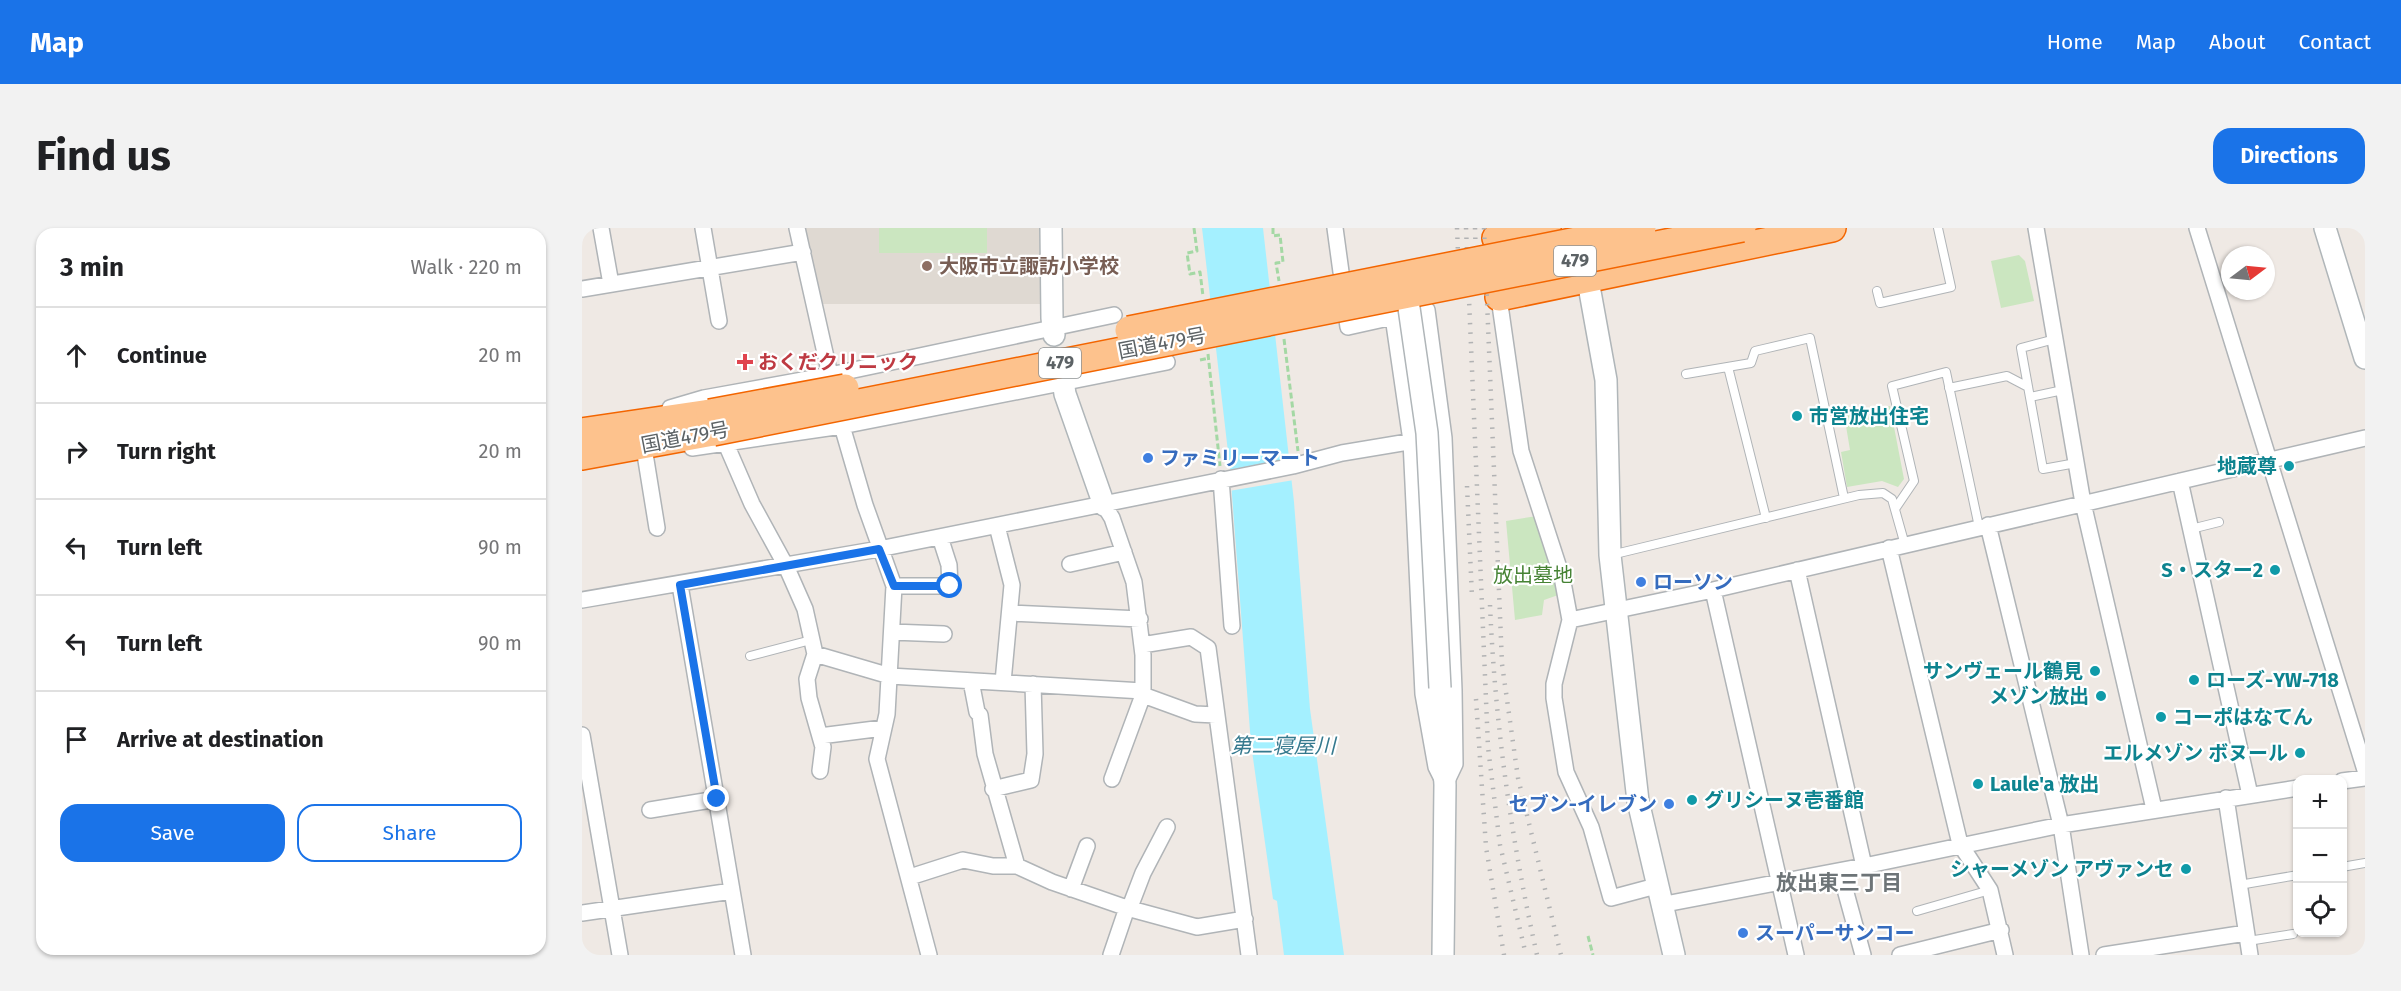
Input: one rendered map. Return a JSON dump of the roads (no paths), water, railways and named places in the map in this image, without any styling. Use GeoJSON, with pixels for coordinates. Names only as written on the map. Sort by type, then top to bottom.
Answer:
{"type":"FeatureCollection","features":[{"type":"Feature","properties":{"kind":"highway"},"geometry":{"type":"LineString","coordinates":[[1495,233],[1547,228]]}},
{"type":"Feature","properties":{"kind":"highway","name":"国道479号"},"geometry":{"type":"LineString","coordinates":[[1406,284],[1642,228]]}},
{"type":"Feature","properties":{"kind":"highway","name":"国道479号"},"geometry":{"type":"LineString","coordinates":[[582,432],[615,439],[717,430],[826,392],[1406,284],[1742,228]]}},
{"type":"Feature","properties":{"kind":"highway"},"geometry":{"type":"LineString","coordinates":[[1499,297],[1833,228]]}},
{"type":"Feature","properties":{"kind":"highway","name":"国道479号"},"geometry":{"type":"LineString","coordinates":[[582,456],[615,439]]}},
{"type":"Feature","properties":{"kind":"street"},"geometry":{"type":"LineString","coordinates":[[601,228],[610,284]]}},
{"type":"Feature","properties":{"kind":"street"},"geometry":{"type":"LineString","coordinates":[[703,228],[719,321]]}},
{"type":"Feature","properties":{"kind":"street"},"geometry":{"type":"LineString","coordinates":[[797,228],[830,375]]}},
{"type":"Feature","properties":{"kind":"street"},"geometry":{"type":"LineString","coordinates":[[1051,228],[1054,332]]}},
{"type":"Feature","properties":{"kind":"street"},"geometry":{"type":"LineString","coordinates":[[1335,228],[1341,272]]}},
{"type":"Feature","properties":{"kind":"street"},"geometry":{"type":"LineString","coordinates":[[1580,228],[1606,380],[1610,555],[1638,801],[1658,895],[1674,955]]}},
{"type":"Feature","properties":{"kind":"street"},"geometry":{"type":"LineString","coordinates":[[2036,228],[2083,503],[2154,809]]}},
{"type":"Feature","properties":{"kind":"street"},"geometry":{"type":"LineString","coordinates":[[2197,228],[2365,770]]}},
{"type":"Feature","properties":{"kind":"street"},"geometry":{"type":"LineString","coordinates":[[2325,228],[2365,358]]}},
{"type":"Feature","properties":{"kind":"street"},"geometry":{"type":"LineString","coordinates":[[1495,233],[1499,297],[1521,451],[1562,578],[1570,620],[1554,684],[1566,772],[1591,827],[1611,898],[1780,881],[1840,871],[1960,844],[2061,825],[2293,789]]}},
{"type":"Feature","properties":{"kind":"street"},"geometry":{"type":"LineString","coordinates":[[582,289],[803,252]]}},
{"type":"Feature","properties":{"kind":"street"},"geometry":{"type":"LineString","coordinates":[[1406,284],[1427,434],[1445,785],[1443,955]]}},
{"type":"Feature","properties":{"kind":"street"},"geometry":{"type":"LineString","coordinates":[[1347,320],[1348,327],[1427,310],[1444,438],[1455,764],[1445,785]]}},
{"type":"Feature","properties":{"kind":"street"},"geometry":{"type":"LineString","coordinates":[[615,439],[704,398],[1054,332],[1114,315]]}},
{"type":"Feature","properties":{"kind":"street"},"geometry":{"type":"LineString","coordinates":[[1393,317],[1411,441],[1423,694],[1436,767],[1445,785]]}},
{"type":"Feature","properties":{"kind":"street"},"geometry":{"type":"LineString","coordinates":[[615,439],[645,454],[717,430],[842,426],[1062,377],[1167,362]]}},
{"type":"Feature","properties":{"kind":"street"},"geometry":{"type":"LineString","coordinates":[[1062,377],[1104,505],[1112,518],[1134,582],[1140,619],[1143,693],[1112,779]]}},
{"type":"Feature","properties":{"kind":"street"},"geometry":{"type":"LineString","coordinates":[[842,426],[879,549],[894,586],[890,676],[878,759],[929,955]]}},
{"type":"Feature","properties":{"kind":"street"},"geometry":{"type":"LineString","coordinates":[[717,430],[752,504],[786,566],[805,609],[813,647],[807,680],[823,747],[820,771]]}},
{"type":"Feature","properties":{"kind":"street"},"geometry":{"type":"LineString","coordinates":[[582,600],[680,585],[879,549],[1104,505],[1224,478],[1296,465],[1342,453],[1411,441],[1444,438]]}},
{"type":"Feature","properties":{"kind":"street"},"geometry":{"type":"LineString","coordinates":[[1570,620],[1713,590],[2365,438]]}},
{"type":"Feature","properties":{"kind":"street"},"geometry":{"type":"LineString","coordinates":[[645,454],[657,528]]}},
{"type":"Feature","properties":{"kind":"street"},"geometry":{"type":"LineString","coordinates":[[1224,478],[1232,626]]}},
{"type":"Feature","properties":{"kind":"street"},"geometry":{"type":"LineString","coordinates":[[2180,481],[2250,795]]}},
{"type":"Feature","properties":{"kind":"street"},"geometry":{"type":"LineString","coordinates":[[997,526],[1010,567],[1011,613],[1008,618],[1003,682]]}},
{"type":"Feature","properties":{"kind":"street"},"geometry":{"type":"LineString","coordinates":[[1983,526],[2061,825],[2081,955]]}},
{"type":"Feature","properties":{"kind":"street"},"geometry":{"type":"LineString","coordinates":[[894,586],[950,586],[949,564],[940,537]]}},
{"type":"Feature","properties":{"kind":"street"},"geometry":{"type":"LineString","coordinates":[[1897,546],[1960,844],[1990,890],[2005,955]]}},
{"type":"Feature","properties":{"kind":"street"},"geometry":{"type":"LineString","coordinates":[[1070,564],[1124,552]]}},
{"type":"Feature","properties":{"kind":"street"},"geometry":{"type":"LineString","coordinates":[[1797,570],[1864,866]]}},
{"type":"Feature","properties":{"kind":"street"},"geometry":{"type":"LineString","coordinates":[[680,585],[743,955]]}},
{"type":"Feature","properties":{"kind":"street"},"geometry":{"type":"LineString","coordinates":[[1713,590],[1796,955]]}},
{"type":"Feature","properties":{"kind":"street"},"geometry":{"type":"LineString","coordinates":[[1011,613],[1140,619]]}},
{"type":"Feature","properties":{"kind":"street"},"geometry":{"type":"LineString","coordinates":[[892,632],[944,634]]}},
{"type":"Feature","properties":{"kind":"street"},"geometry":{"type":"LineString","coordinates":[[1142,645],[1191,637],[1208,648],[1249,955]]}},
{"type":"Feature","properties":{"kind":"street"},"geometry":{"type":"LineString","coordinates":[[813,647],[890,676],[1143,693],[1195,714],[1216,715]]}},
{"type":"Feature","properties":{"kind":"street"},"geometry":{"type":"LineString","coordinates":[[971,681],[976,711],[980,715],[984,754],[1017,866]]}},
{"type":"Feature","properties":{"kind":"street"},"geometry":{"type":"LineString","coordinates":[[993,789],[1004,788],[1005,784],[1031,780],[1035,754],[1033,684]]}},
{"type":"Feature","properties":{"kind":"street"},"geometry":{"type":"LineString","coordinates":[[820,736],[883,728]]}},
{"type":"Feature","properties":{"kind":"street"},"geometry":{"type":"LineString","coordinates":[[582,735],[587,793],[620,955]]}},
{"type":"Feature","properties":{"kind":"street"},"geometry":{"type":"LineString","coordinates":[[2347,780],[2365,778]]}},
{"type":"Feature","properties":{"kind":"street"},"geometry":{"type":"LineString","coordinates":[[2104,955],[2248,943],[2226,798]]}},
{"type":"Feature","properties":{"kind":"street"},"geometry":{"type":"LineString","coordinates":[[650,810],[717,799]]}},
{"type":"Feature","properties":{"kind":"street"},"geometry":{"type":"LineString","coordinates":[[1111,955],[1143,873],[1167,827]]}},
{"type":"Feature","properties":{"kind":"street"},"geometry":{"type":"LineString","coordinates":[[1071,889],[1087,846]]}},
{"type":"Feature","properties":{"kind":"street"},"geometry":{"type":"LineString","coordinates":[[910,877],[963,860],[993,866],[1017,866],[1071,889],[1197,927],[1245,919]]}},
{"type":"Feature","properties":{"kind":"street"},"geometry":{"type":"LineString","coordinates":[[1840,871],[1863,955]]}},
{"type":"Feature","properties":{"kind":"street"},"geometry":{"type":"LineString","coordinates":[[582,913],[732,891]]}},
{"type":"Feature","properties":{"kind":"street"},"geometry":{"type":"LineString","coordinates":[[1900,955],[2001,930]]}},
{"type":"Feature","properties":{"kind":"lane"},"geometry":{"type":"LineString","coordinates":[[1876,291],[1880,303],[1951,287],[1938,228]]}},
{"type":"Feature","properties":{"kind":"lane"},"geometry":{"type":"LineString","coordinates":[[1686,374],[1751,363],[1755,351],[1810,338],[1844,498]]}},
{"type":"Feature","properties":{"kind":"lane"},"geometry":{"type":"LineString","coordinates":[[2055,339],[2021,348],[2043,469],[2076,463]]}},
{"type":"Feature","properties":{"kind":"lane"},"geometry":{"type":"LineString","coordinates":[[1728,367],[1766,518]]}},
{"type":"Feature","properties":{"kind":"lane"},"geometry":{"type":"LineString","coordinates":[[1895,509],[1914,481],[1892,386],[1946,372],[1983,526]]}},
{"type":"Feature","properties":{"kind":"lane"},"geometry":{"type":"LineString","coordinates":[[1949,388],[2007,376],[2028,387]]}},
{"type":"Feature","properties":{"kind":"lane"},"geometry":{"type":"LineString","coordinates":[[2030,397],[2063,390]]}},
{"type":"Feature","properties":{"kind":"lane"},"geometry":{"type":"LineString","coordinates":[[1610,555],[1844,498],[1882,493],[1892,499],[1895,509],[1897,546]]}},
{"type":"Feature","properties":{"kind":"lane"},"geometry":{"type":"LineString","coordinates":[[2191,529],[2220,522]]}},
{"type":"Feature","properties":{"kind":"lane"},"geometry":{"type":"LineString","coordinates":[[750,656],[813,647]]}},
{"type":"Feature","properties":{"kind":"lane"},"geometry":{"type":"LineString","coordinates":[[2347,866],[2365,863]]}},
{"type":"Feature","properties":{"kind":"lane"},"geometry":{"type":"LineString","coordinates":[[2239,885],[2293,876]]}},
{"type":"Feature","properties":{"kind":"lane"},"geometry":{"type":"LineString","coordinates":[[1917,911],[1990,890]]}},
{"type":"Feature","properties":{"kind":"lane"},"geometry":{"type":"LineString","coordinates":[[2248,943],[2293,934]]}},
{"type":"Feature","properties":{"kind":"water","name":"第二寝屋川"},"geometry":{"type":"Polygon","coordinates":[[[1202,228],[1263,228],[1294,502],[1310,709],[1344,955],[1284,955],[1277,901],[1273,899],[1251,744],[1230,469],[1202,228]]]}},
{"type":"Feature","properties":{"kind":"railway"},"geometry":{"type":"LineString","coordinates":[[1457,228],[1460,303]]}},
{"type":"Feature","properties":{"kind":"railway"},"geometry":{"type":"LineString","coordinates":[[1466,228],[1488,747],[1500,845],[1526,955]]}},
{"type":"Feature","properties":{"kind":"railway"},"geometry":{"type":"LineString","coordinates":[[1475,228],[1477,293]]}},
{"type":"Feature","properties":{"kind":"railway"},"geometry":{"type":"LineString","coordinates":[[1484,228],[1502,664],[1518,778],[1561,955]]}},
{"type":"Feature","properties":{"kind":"railway"},"geometry":{"type":"LineString","coordinates":[[1467,486],[1472,597]]}},
{"type":"Feature","properties":{"kind":"railway"},"geometry":{"type":"LineString","coordinates":[[1490,605],[1500,737],[1519,868],[1537,955]]}},
{"type":"Feature","properties":{"kind":"railway"},"geometry":{"type":"LineString","coordinates":[[1476,699],[1486,847],[1504,955]]}},
{"type":"Feature","properties":{"kind":"place","name":"大阪市立諏訪小学校"},"geometry":{"type":"Point","coordinates":[927,266]}},
{"type":"Feature","properties":{"kind":"place","name":"おくだクリニック"},"geometry":{"type":"Point","coordinates":[745,362]}},
{"type":"Feature","properties":{"kind":"place","name":"市営放出住宅"},"geometry":{"type":"Point","coordinates":[1797,416]}},
{"type":"Feature","properties":{"kind":"place","name":"ファミリーマート"},"geometry":{"type":"Point","coordinates":[1148,458]}},
{"type":"Feature","properties":{"kind":"place","name":"地蔵尊"},"geometry":{"type":"Point","coordinates":[2289,466]}},
{"type":"Feature","properties":{"kind":"place","name":"S・スター2"},"geometry":{"type":"Point","coordinates":[2275,570]}},
{"type":"Feature","properties":{"kind":"place","name":"ローソン"},"geometry":{"type":"Point","coordinates":[1641,582]}},
{"type":"Feature","properties":{"kind":"place","name":"サンヴェール鶴見"},"geometry":{"type":"Point","coordinates":[2095,671]}},
{"type":"Feature","properties":{"kind":"place","name":"ローズ-YW-718"},"geometry":{"type":"Point","coordinates":[2194,680]}},
{"type":"Feature","properties":{"kind":"place","name":"メゾン放出"},"geometry":{"type":"Point","coordinates":[2101,696]}},
{"type":"Feature","properties":{"kind":"place","name":"コーポはなてん"},"geometry":{"type":"Point","coordinates":[2161,717]}},
{"type":"Feature","properties":{"kind":"place","name":"エルメゾン ボヌール"},"geometry":{"type":"Point","coordinates":[2300,753]}},
{"type":"Feature","properties":{"kind":"place","name":"Laule'a 放出"},"geometry":{"type":"Point","coordinates":[1978,784]}},
{"type":"Feature","properties":{"kind":"place","name":"グリシーヌ壱番館"},"geometry":{"type":"Point","coordinates":[1692,800]}},
{"type":"Feature","properties":{"kind":"place","name":"セブン-イレブン"},"geometry":{"type":"Point","coordinates":[1669,804]}},
{"type":"Feature","properties":{"kind":"place","name":"シャーメゾン アヴァンセ"},"geometry":{"type":"Point","coordinates":[2186,869]}},
{"type":"Feature","properties":{"kind":"place","name":"スーパーサンコー"},"geometry":{"type":"Point","coordinates":[1743,933]}},
{"type":"Feature","properties":{"kind":"district","name":"放出東三丁目"},"geometry":{"type":"Point","coordinates":[1839,883]}},
{"type":"Feature","properties":{"kind":"park label","name":"放出墓地"},"geometry":{"type":"Point","coordinates":[1533,575]}}]}
